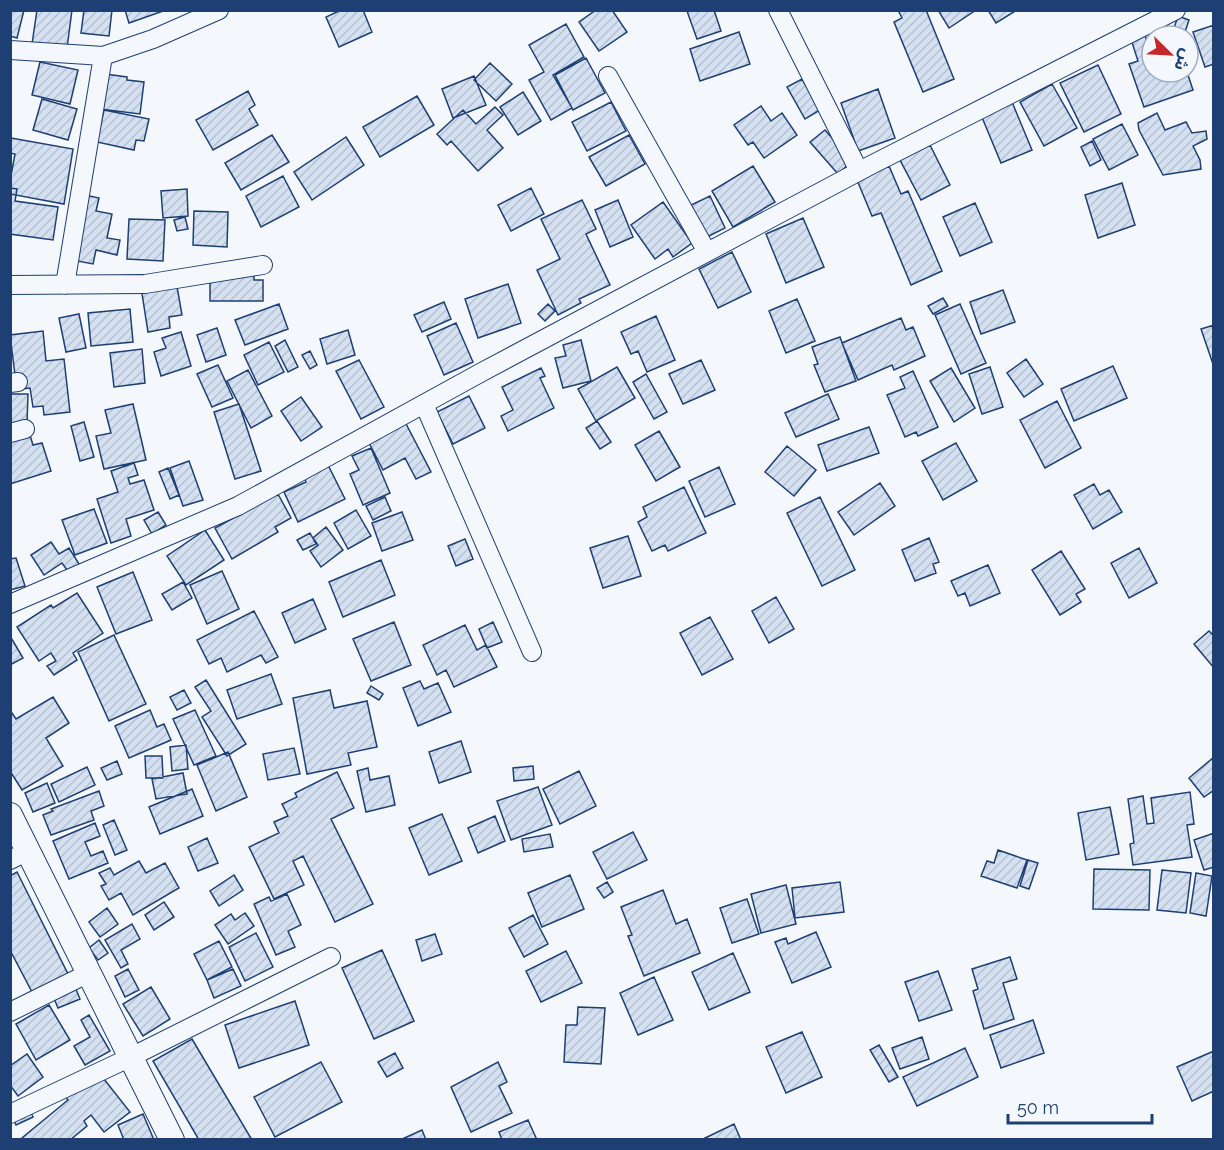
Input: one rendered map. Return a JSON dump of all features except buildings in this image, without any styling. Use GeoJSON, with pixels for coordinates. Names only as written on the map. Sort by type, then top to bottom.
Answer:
{"type":"FeatureCollection","features":[{"type":"Feature","properties":{"kind":"street"},"geometry":{"type":"LineString","coordinates":[[10,50],[103,56],[153,39],[219,10]]}},
{"type":"Feature","properties":{"kind":"street"},"geometry":{"type":"LineString","coordinates":[[778,10],[859,171]]}},
{"type":"Feature","properties":{"kind":"street"},"geometry":{"type":"LineString","coordinates":[[10,604],[238,506],[859,171],[1176,10]]}},
{"type":"Feature","properties":{"kind":"street"},"geometry":{"type":"LineString","coordinates":[[65,285],[103,56]]}},
{"type":"Feature","properties":{"kind":"street"},"geometry":{"type":"LineString","coordinates":[[608,76],[707,252]]}},
{"type":"Feature","properties":{"kind":"street"},"geometry":{"type":"LineString","coordinates":[[10,285],[146,284],[263,265]]}},
{"type":"Feature","properties":{"kind":"street"},"geometry":{"type":"LineString","coordinates":[[424,404],[532,652]]}},
{"type":"Feature","properties":{"kind":"street"},"geometry":{"type":"LineString","coordinates":[[10,815],[19,856],[89,973],[172,1140]]}},
{"type":"Feature","properties":{"kind":"street"},"geometry":{"type":"LineString","coordinates":[[10,1114],[131,1057],[331,957]]}},
{"type":"Feature","properties":{"kind":"street"},"geometry":{"type":"LineString","coordinates":[[10,1012],[89,973]]}}]}
